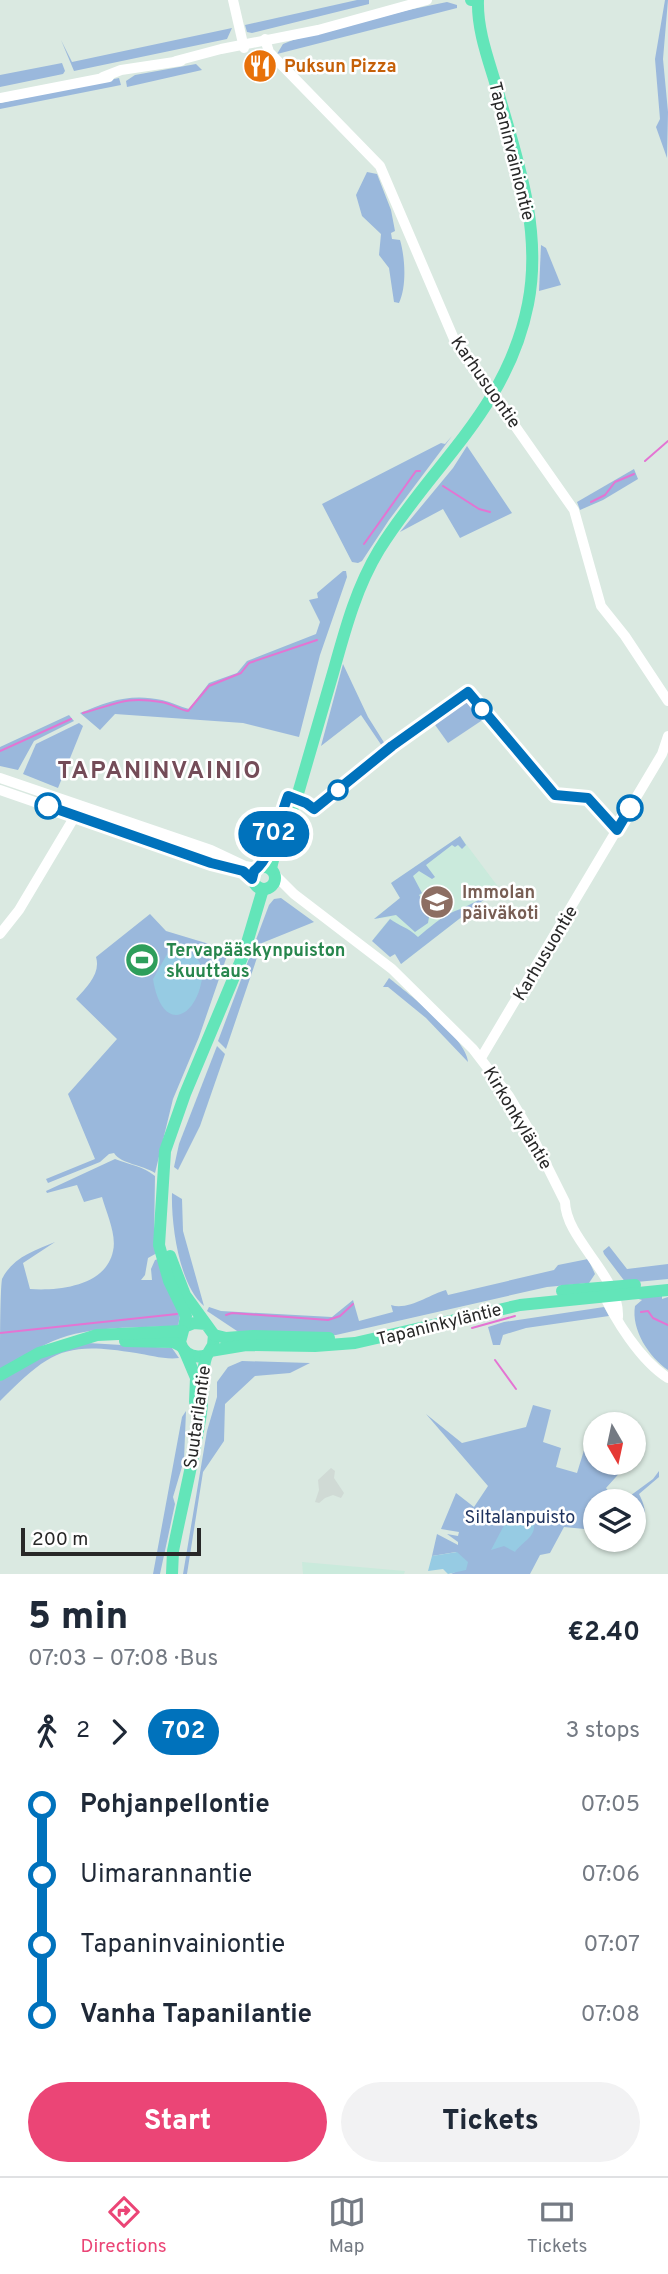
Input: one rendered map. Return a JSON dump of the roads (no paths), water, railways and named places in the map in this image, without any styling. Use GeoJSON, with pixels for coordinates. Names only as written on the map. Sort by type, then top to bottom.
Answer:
{"type":"FeatureCollection","features":[{"type":"Feature","properties":{"kind":"main road"},"geometry":{"type":"LineString","coordinates":[[470,0],[478,0]]}},
{"type":"Feature","properties":{"kind":"main road","name":"Tapaninvainiontie"},"geometry":{"type":"LineString","coordinates":[[470,0],[477,48],[518,192],[524,242],[524,280],[516,323],[491,392]]}},
{"type":"Feature","properties":{"kind":"main road","name":"Tapaninvainiontie"},"geometry":{"type":"LineString","coordinates":[[183,1329],[186,1317],[162,1260],[159,1235],[165,1151],[222,1000],[227,977],[263,878],[296,799],[357,592],[391,531],[513,357],[524,324],[531,280],[532,242],[528,202],[484,46],[478,0]]}},
{"type":"Feature","properties":{"kind":"main road","name":"Tapaninvainiontie"},"geometry":{"type":"LineString","coordinates":[[160,1212],[167,1247],[179,1284],[210,1330]]}},
{"type":"Feature","properties":{"kind":"main road","name":"Tapaninkyläntie"},"geometry":{"type":"LineString","coordinates":[[208,1353],[246,1345],[316,1346],[355,1343],[395,1336],[485,1311],[668,1282]]}},
{"type":"Feature","properties":{"kind":"main road","name":"Tapaninkyläntie"},"geometry":{"type":"LineString","coordinates":[[210,1330],[226,1338],[342,1338],[538,1295],[668,1290]]}},
{"type":"Feature","properties":{"kind":"main road"},"geometry":{"type":"LineString","coordinates":[[0,1375],[39,1353],[86,1338],[109,1333],[183,1329],[194,1323],[210,1330],[208,1353],[194,1357],[173,1342],[86,1338]]}},
{"type":"Feature","properties":{"kind":"main road"},"geometry":{"type":"LineString","coordinates":[[183,1329],[183,1349]]}},
{"type":"Feature","properties":{"kind":"main road","name":"Suutarilantie"},"geometry":{"type":"LineString","coordinates":[[183,1349],[196,1378],[187,1479]]}},
{"type":"Feature","properties":{"kind":"main road","name":"Suutarilantie"},"geometry":{"type":"LineString","coordinates":[[165,1574],[173,1551],[201,1415],[208,1353]]}},
{"type":"Feature","properties":{"kind":"main road","name":"Suutarilantie"},"geometry":{"type":"LineString","coordinates":[[172,1574],[173,1551]]}},
{"type":"Feature","properties":{"kind":"street"},"geometry":{"type":"LineString","coordinates":[[233,0],[244,47]]}},
{"type":"Feature","properties":{"kind":"street"},"geometry":{"type":"LineString","coordinates":[[0,98],[103,77],[121,70],[139,69],[266,42],[427,0]]}},
{"type":"Feature","properties":{"kind":"street","name":"Karhusuontie"},"geometry":{"type":"LineString","coordinates":[[266,42],[283,67],[380,166],[454,339],[574,510],[601,606],[625,636],[668,701]]}},
{"type":"Feature","properties":{"kind":"street","name":"Karhusuontie"},"geometry":{"type":"LineString","coordinates":[[481,1058],[552,944],[662,754],[668,736]]}},
{"type":"Feature","properties":{"kind":"street","name":"Kirkonkyläntie"},"geometry":{"type":"LineString","coordinates":[[0,778],[78,810]]}},
{"type":"Feature","properties":{"kind":"street","name":"Kirkonkyläntie"},"geometry":{"type":"LineString","coordinates":[[0,790],[211,850],[245,866],[294,894],[375,957],[389,973],[403,981],[481,1058],[528,1128],[565,1202],[572,1207],[618,1317],[647,1361],[668,1378]]}},
{"type":"Feature","properties":{"kind":"street"},"geometry":{"type":"LineString","coordinates":[[0,934],[19,910],[78,810]]}},
{"type":"Feature","properties":{"kind":"waterway"},"geometry":{"type":"LineString","coordinates":[[645,461],[668,441]]}},
{"type":"Feature","properties":{"kind":"waterway"},"geometry":{"type":"LineString","coordinates":[[364,544],[416,471],[420,471]]}},
{"type":"Feature","properties":{"kind":"waterway"},"geometry":{"type":"LineString","coordinates":[[591,502],[605,495],[615,482],[634,474]]}},
{"type":"Feature","properties":{"kind":"waterway"},"geometry":{"type":"LineString","coordinates":[[443,486],[479,509],[490,512]]}},
{"type":"Feature","properties":{"kind":"waterway"},"geometry":{"type":"LineString","coordinates":[[83,713],[138,700],[165,703],[188,711],[209,686],[241,673],[249,663],[317,640]]}},
{"type":"Feature","properties":{"kind":"waterway"},"geometry":{"type":"LineString","coordinates":[[0,751],[71,719]]}},
{"type":"Feature","properties":{"kind":"waterway"},"geometry":{"type":"LineString","coordinates":[[226,1315],[232,1313],[328,1320],[340,1316],[353,1304]]}},
{"type":"Feature","properties":{"kind":"waterway"},"geometry":{"type":"LineString","coordinates":[[641,1312],[648,1311],[653,1318],[668,1325]]}},
{"type":"Feature","properties":{"kind":"waterway"},"geometry":{"type":"LineString","coordinates":[[0,1333],[177,1314]]}},
{"type":"Feature","properties":{"kind":"waterway"},"geometry":{"type":"LineString","coordinates":[[472,1328],[515,1316]]}},
{"type":"Feature","properties":{"kind":"waterway"},"geometry":{"type":"LineString","coordinates":[[495,1360],[516,1389]]}},
{"type":"Feature","properties":{"kind":"place","name":"Puksun Pizza"},"geometry":{"type":"Point","coordinates":[260,66]}},
{"type":"Feature","properties":{"kind":"place","name":"Immolan päiväkoti"},"geometry":{"type":"Point","coordinates":[437,902]}},
{"type":"Feature","properties":{"kind":"place","name":"Tervapääskynpuiston skuuttaus"},"geometry":{"type":"Point","coordinates":[142,960]}},
{"type":"Feature","properties":{"kind":"district","name":"TAPANINVAINIO"},"geometry":{"type":"Point","coordinates":[160,770]}},
{"type":"Feature","properties":{"kind":"park label","name":"Siltalanpuisto"},"geometry":{"type":"Point","coordinates":[520,1517]}}]}
